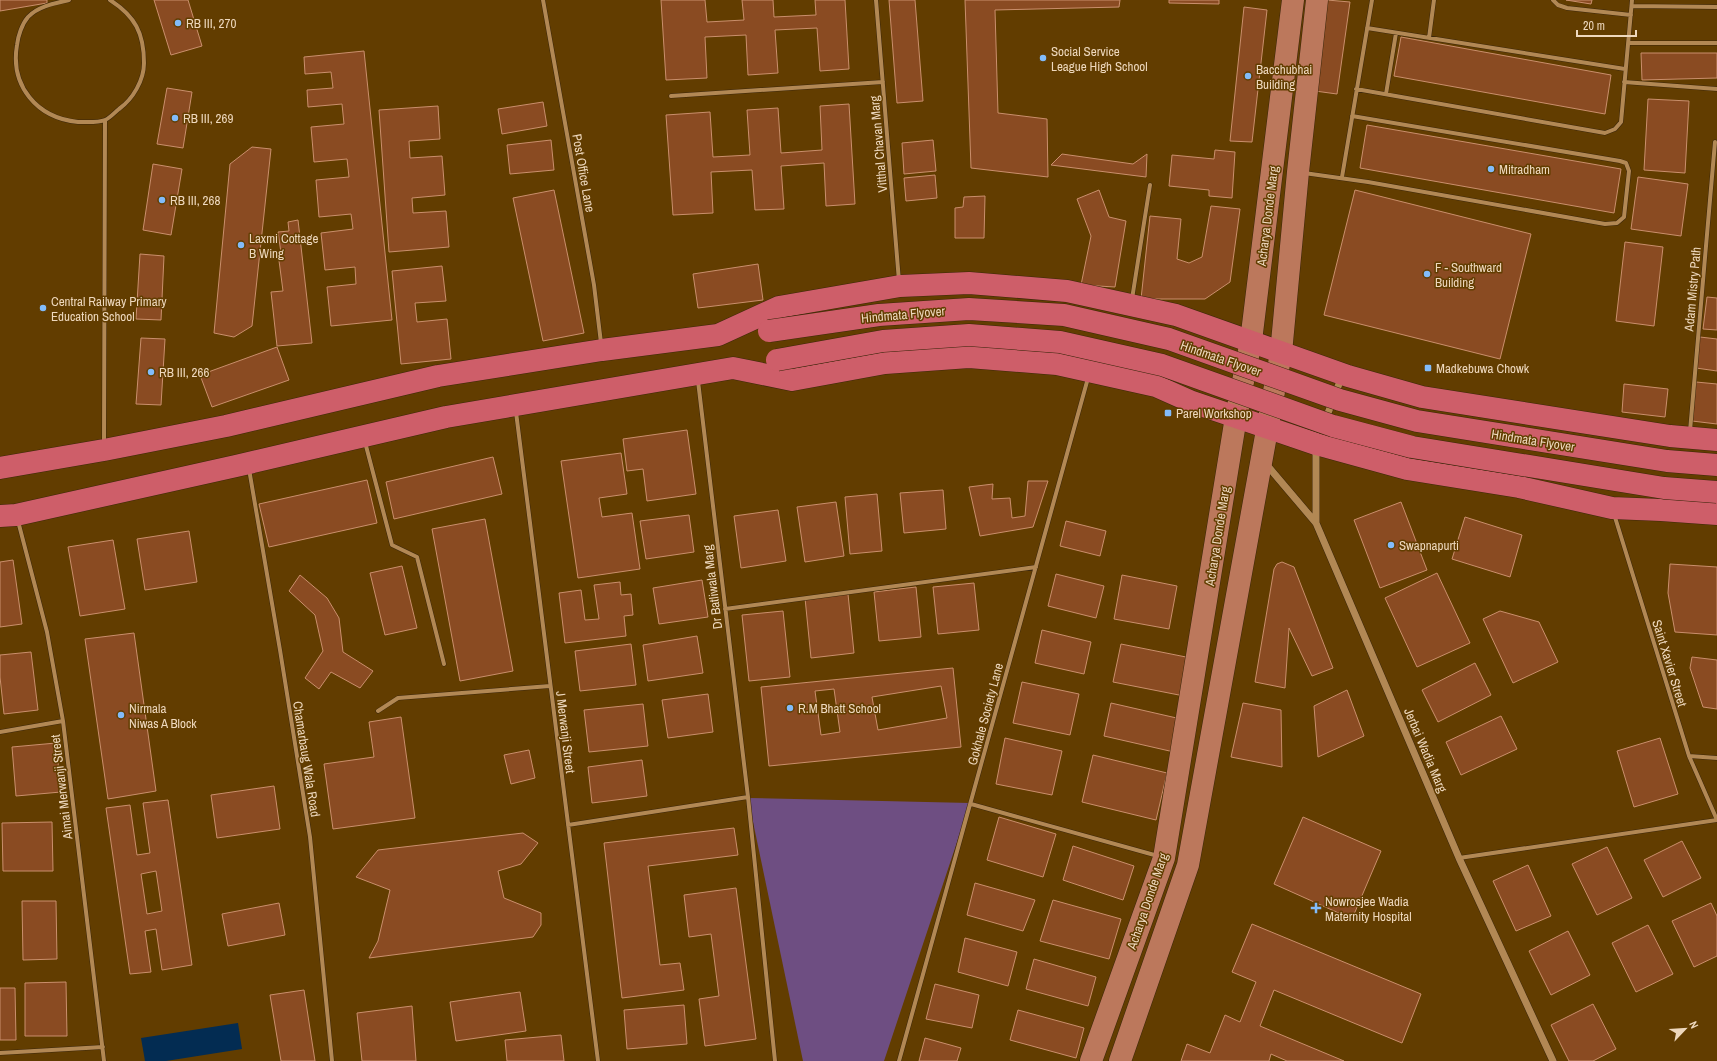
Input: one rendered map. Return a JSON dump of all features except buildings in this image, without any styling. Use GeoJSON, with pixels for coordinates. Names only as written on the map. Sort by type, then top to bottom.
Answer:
{"type":"FeatureCollection","features":[{"type":"Feature","properties":{"kind":"highway"},"geometry":{"type":"LineString","coordinates":[[0,468],[104,450],[226,426],[438,376],[602,350],[718,335],[779,307],[900,286],[969,283],[1068,291],[1176,315],[1343,374],[1422,397],[1690,438],[1717,440]]}},
{"type":"Feature","properties":{"kind":"highway","name":"Hindmata Flyover"},"geometry":{"type":"LineString","coordinates":[[718,335],[769,331],[879,315],[969,309],[1064,316],[1169,339],[1340,400],[1417,421],[1667,461],[1717,465]]}},
{"type":"Feature","properties":{"kind":"highway"},"geometry":{"type":"LineString","coordinates":[[1192,402],[1216,328]]}},
{"type":"Feature","properties":{"kind":"highway","name":"Hindmata Flyover"},"geometry":{"type":"LineString","coordinates":[[8,515],[248,463],[446,417],[883,341],[969,335],[1060,342],[1162,365],[1333,426],[1412,447],[1664,488],[1717,492]]}},
{"type":"Feature","properties":{"kind":"highway"},"geometry":{"type":"LineString","coordinates":[[733,368],[792,380],[886,363],[969,357],[1057,364],[1156,386],[1192,402],[1236,417],[1268,427],[1319,437],[1407,469],[1519,487],[1612,508],[1717,514]]}},
{"type":"Feature","properties":{"kind":"main road","name":"Acharya Donde Marg"},"geometry":{"type":"LineString","coordinates":[[1120,1061],[1176,861],[1262,459],[1281,353],[1285,170],[1293,0]]}},
{"type":"Feature","properties":{"kind":"main road","name":"Acharya Donde Marg"},"geometry":{"type":"LineString","coordinates":[[1091,1061],[1176,861],[1236,417],[1317,0]]}},
{"type":"Feature","properties":{"kind":"street"},"geometry":{"type":"LineString","coordinates":[[69,0],[45,6],[28,17],[18,36],[15,57],[19,78],[29,97],[45,112],[65,121],[86,122],[105,120],[125,105],[138,88],[144,68],[144,46],[137,26],[124,9],[110,0]]}},
{"type":"Feature","properties":{"kind":"street","name":"Post Office Lane"},"geometry":{"type":"LineString","coordinates":[[543,0],[594,285],[602,350]]}},
{"type":"Feature","properties":{"kind":"street","name":"Vitthal Chavan Marg"},"geometry":{"type":"LineString","coordinates":[[876,0],[900,286]]}},
{"type":"Feature","properties":{"kind":"street"},"geometry":{"type":"LineString","coordinates":[[1342,177],[1372,0]]}},
{"type":"Feature","properties":{"kind":"street"},"geometry":{"type":"LineString","coordinates":[[1429,38],[1434,0]]}},
{"type":"Feature","properties":{"kind":"street"},"geometry":{"type":"LineString","coordinates":[[1553,0],[1558,5],[1567,8],[1631,15]]}},
{"type":"Feature","properties":{"kind":"street"},"geometry":{"type":"LineString","coordinates":[[1356,89],[1605,134],[1615,130],[1620,122],[1632,0]]}},
{"type":"Feature","properties":{"kind":"street"},"geometry":{"type":"LineString","coordinates":[[1632,6],[1717,7]]}},
{"type":"Feature","properties":{"kind":"street"},"geometry":{"type":"LineString","coordinates":[[1367,28],[1625,69]]}},
{"type":"Feature","properties":{"kind":"street"},"geometry":{"type":"LineString","coordinates":[[1386,94],[1396,33]]}},
{"type":"Feature","properties":{"kind":"street"},"geometry":{"type":"LineString","coordinates":[[1628,43],[1717,43]]}},
{"type":"Feature","properties":{"kind":"street"},"geometry":{"type":"LineString","coordinates":[[671,96],[883,82]]}},
{"type":"Feature","properties":{"kind":"street"},"geometry":{"type":"LineString","coordinates":[[1624,82],[1717,89]]}},
{"type":"Feature","properties":{"kind":"street"},"geometry":{"type":"LineString","coordinates":[[1285,170],[1342,177],[1606,224],[1617,223],[1624,218],[1630,171],[1626,163],[1352,116]]}},
{"type":"Feature","properties":{"kind":"street"},"geometry":{"type":"LineString","coordinates":[[104,450],[105,120]]}},
{"type":"Feature","properties":{"kind":"street","name":"Adam Mistry Path"},"geometry":{"type":"LineString","coordinates":[[1690,438],[1715,142]]}},
{"type":"Feature","properties":{"kind":"street"},"geometry":{"type":"LineString","coordinates":[[1131,305],[1150,185]]}},
{"type":"Feature","properties":{"kind":"street","name":"Gokhale Society Lane"},"geometry":{"type":"LineString","coordinates":[[899,1061],[1090,372]]}},
{"type":"Feature","properties":{"kind":"street","name":"Dr Batliwala Marg"},"geometry":{"type":"LineString","coordinates":[[698,374],[724,610],[748,797],[775,1061]]}},
{"type":"Feature","properties":{"kind":"street"},"geometry":{"type":"LineString","coordinates":[[1316,522],[1319,437],[1343,374]]}},
{"type":"Feature","properties":{"kind":"street","name":"J Merwanji Street"},"geometry":{"type":"LineString","coordinates":[[515,405],[598,1061]]}},
{"type":"Feature","properties":{"kind":"street"},"geometry":{"type":"LineString","coordinates":[[363,436],[392,545],[417,557],[444,664]]}},
{"type":"Feature","properties":{"kind":"street","name":"Jerbai Wadia Marg"},"geometry":{"type":"LineString","coordinates":[[1262,459],[1316,522],[1459,858],[1553,1061]]}},
{"type":"Feature","properties":{"kind":"street","name":"Chamarbaug Wala Road"},"geometry":{"type":"LineString","coordinates":[[248,463],[310,837],[332,1061]]}},
{"type":"Feature","properties":{"kind":"street","name":"Saint Xavier Street"},"geometry":{"type":"LineString","coordinates":[[1612,508],[1689,756],[1717,820]]}},
{"type":"Feature","properties":{"kind":"street","name":"Aimai Merwanji Street"},"geometry":{"type":"LineString","coordinates":[[8,515],[47,632],[63,720],[104,1061]]}},
{"type":"Feature","properties":{"kind":"street"},"geometry":{"type":"LineString","coordinates":[[724,610],[1036,567]]}},
{"type":"Feature","properties":{"kind":"street"},"geometry":{"type":"LineString","coordinates":[[378,711],[398,698],[550,686]]}},
{"type":"Feature","properties":{"kind":"street"},"geometry":{"type":"LineString","coordinates":[[0,732],[63,720]]}},
{"type":"Feature","properties":{"kind":"street"},"geometry":{"type":"LineString","coordinates":[[1689,756],[1717,758]]}},
{"type":"Feature","properties":{"kind":"street"},"geometry":{"type":"LineString","coordinates":[[568,825],[748,797]]}},
{"type":"Feature","properties":{"kind":"street"},"geometry":{"type":"LineString","coordinates":[[971,804],[1176,861]]}},
{"type":"Feature","properties":{"kind":"street"},"geometry":{"type":"LineString","coordinates":[[1459,858],[1717,820]]}},
{"type":"Feature","properties":{"kind":"street"},"geometry":{"type":"LineString","coordinates":[[0,1053],[103,1047]]}},
{"type":"Feature","properties":{"kind":"shaded area"},"geometry":{"type":"Polygon","coordinates":[[[748,798],[970,803],[884,1061],[803,1061],[748,798]]]}},
{"type":"Feature","properties":{"kind":"water"},"geometry":{"type":"Polygon","coordinates":[[[238,1023],[242,1049],[166,1061],[145,1061],[141,1038],[238,1023]]]}},
{"type":"Feature","properties":{"kind":"place","name":"RB III, 270"},"geometry":{"type":"Point","coordinates":[178,23]}},
{"type":"Feature","properties":{"kind":"place","name":"Social Service League High School"},"geometry":{"type":"Point","coordinates":[1043,58]}},
{"type":"Feature","properties":{"kind":"place","name":"Bacchubhai Building"},"geometry":{"type":"Point","coordinates":[1248,76]}},
{"type":"Feature","properties":{"kind":"place","name":"RB III, 269"},"geometry":{"type":"Point","coordinates":[175,118]}},
{"type":"Feature","properties":{"kind":"place","name":"Mitradham"},"geometry":{"type":"Point","coordinates":[1491,169]}},
{"type":"Feature","properties":{"kind":"place","name":"RB III, 268"},"geometry":{"type":"Point","coordinates":[162,200]}},
{"type":"Feature","properties":{"kind":"place","name":"Laxmi Cottage B Wing"},"geometry":{"type":"Point","coordinates":[241,245]}},
{"type":"Feature","properties":{"kind":"place","name":"F - Southward Building"},"geometry":{"type":"Point","coordinates":[1427,274]}},
{"type":"Feature","properties":{"kind":"place","name":"Central Railway Primary Education School"},"geometry":{"type":"Point","coordinates":[43,308]}},
{"type":"Feature","properties":{"kind":"place","name":"Madkebuwa Chowk"},"geometry":{"type":"Point","coordinates":[1428,368]}},
{"type":"Feature","properties":{"kind":"place","name":"RB III, 266"},"geometry":{"type":"Point","coordinates":[151,372]}},
{"type":"Feature","properties":{"kind":"place","name":"Parel Workshop"},"geometry":{"type":"Point","coordinates":[1168,413]}},
{"type":"Feature","properties":{"kind":"place","name":"Swapnapurti"},"geometry":{"type":"Point","coordinates":[1391,545]}},
{"type":"Feature","properties":{"kind":"place","name":"R.M Bhatt School"},"geometry":{"type":"Point","coordinates":[790,708]}},
{"type":"Feature","properties":{"kind":"place","name":"Nirmala Niwas A Block"},"geometry":{"type":"Point","coordinates":[121,715]}},
{"type":"Feature","properties":{"kind":"place","name":"Nowrosjee Wadia Maternity Hospital"},"geometry":{"type":"Point","coordinates":[1316,908]}}]}
